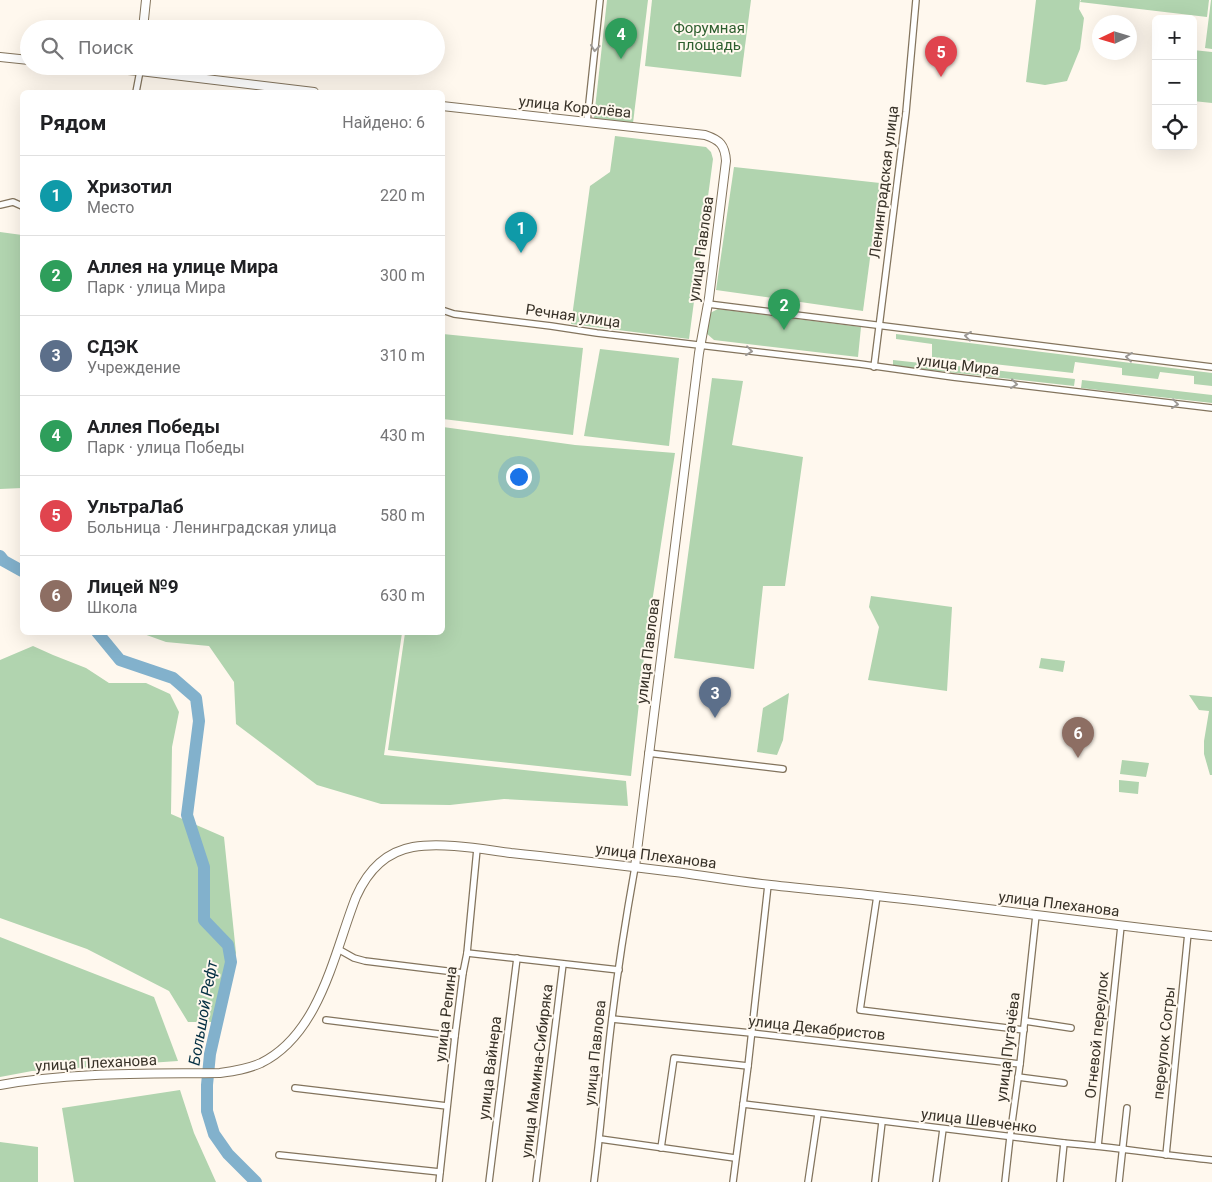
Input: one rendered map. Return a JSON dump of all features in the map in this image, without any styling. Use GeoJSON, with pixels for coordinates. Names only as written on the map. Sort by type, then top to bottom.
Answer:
{"type":"FeatureCollection","features":[{"type":"Feature","properties":{"kind":"main road"},"geometry":{"type":"LineString","coordinates":[[144,20],[146,0]]}},
{"type":"Feature","properties":{"kind":"main road"},"geometry":{"type":"LineString","coordinates":[[0,57],[20,59]]}},
{"type":"Feature","properties":{"kind":"main road"},"geometry":{"type":"LineString","coordinates":[[191,75],[300,90]]}},
{"type":"Feature","properties":{"kind":"main road","name":"улица Королёва"},"geometry":{"type":"LineString","coordinates":[[445,106],[705,135]]}},
{"type":"Feature","properties":{"kind":"main road","name":"улица Павлова"},"geometry":{"type":"LineString","coordinates":[[635,867],[700,345],[708,304],[726,161],[726,151],[721,143],[715,138],[705,135]]}},
{"type":"Feature","properties":{"kind":"main road","name":"улица Плеханова"},"geometry":{"type":"LineString","coordinates":[[0,1085],[75,1076],[235,1071],[260,1063],[286,1046],[308,1017],[326,981],[351,910],[368,875],[390,855],[401,850],[425,845],[635,867],[768,885],[877,896],[1212,936]]}},
{"type":"Feature","properties":{"kind":"street"},"geometry":{"type":"LineString","coordinates":[[587,122],[600,0]]}},
{"type":"Feature","properties":{"kind":"street","name":"Ленинградская улица"},"geometry":{"type":"LineString","coordinates":[[874,367],[906,112],[916,0]]}},
{"type":"Feature","properties":{"kind":"street"},"geometry":{"type":"LineString","coordinates":[[136,90],[139,75]]}},
{"type":"Feature","properties":{"kind":"street"},"geometry":{"type":"LineString","coordinates":[[0,205],[13,202],[20,205]]}},
{"type":"Feature","properties":{"kind":"street","name":"улица Мира"},"geometry":{"type":"LineString","coordinates":[[708,304],[1212,367]]}},
{"type":"Feature","properties":{"kind":"street","name":"Речная улица"},"geometry":{"type":"LineString","coordinates":[[445,311],[454,314],[700,345]]}},
{"type":"Feature","properties":{"kind":"street","name":"улица Мира"},"geometry":{"type":"LineString","coordinates":[[700,345],[1212,408]]}},
{"type":"Feature","properties":{"kind":"street"},"geometry":{"type":"LineString","coordinates":[[648,753],[783,769]]}},
{"type":"Feature","properties":{"kind":"street","name":"улица Репина"},"geometry":{"type":"LineString","coordinates":[[439,1182],[455,1036],[467,953],[477,849]]}},
{"type":"Feature","properties":{"kind":"street","name":"улица Павлова"},"geometry":{"type":"LineString","coordinates":[[594,1182],[612,1019],[635,867]]}},
{"type":"Feature","properties":{"kind":"street"},"geometry":{"type":"LineString","coordinates":[[732,1182],[748,1066],[768,885]]}},
{"type":"Feature","properties":{"kind":"street"},"geometry":{"type":"LineString","coordinates":[[877,896],[860,1010],[1024,1030]]}},
{"type":"Feature","properties":{"kind":"street","name":"улица Пугачёва"},"geometry":{"type":"LineString","coordinates":[[1005,1182],[1036,916]]}},
{"type":"Feature","properties":{"kind":"street","name":"Огневой переулок"},"geometry":{"type":"LineString","coordinates":[[1098,1146],[1121,926]]}},
{"type":"Feature","properties":{"kind":"street","name":"переулок Согры"},"geometry":{"type":"LineString","coordinates":[[1166,1155],[1188,933]]}},
{"type":"Feature","properties":{"kind":"street"},"geometry":{"type":"LineString","coordinates":[[338,949],[354,958],[365,961],[463,973]]}},
{"type":"Feature","properties":{"kind":"street"},"geometry":{"type":"LineString","coordinates":[[467,953],[619,970]]}},
{"type":"Feature","properties":{"kind":"street","name":"улица Вайнера"},"geometry":{"type":"LineString","coordinates":[[489,1182],[517,958]]}},
{"type":"Feature","properties":{"kind":"street","name":"улица Мамина-Сибиряка"},"geometry":{"type":"LineString","coordinates":[[536,1182],[563,964]]}},
{"type":"Feature","properties":{"kind":"street","name":"улица Декабристов"},"geometry":{"type":"LineString","coordinates":[[612,1019],[1020,1064]]}},
{"type":"Feature","properties":{"kind":"street"},"geometry":{"type":"LineString","coordinates":[[326,1020],[455,1036]]}},
{"type":"Feature","properties":{"kind":"street"},"geometry":{"type":"LineString","coordinates":[[1025,1021],[1071,1028]]}},
{"type":"Feature","properties":{"kind":"street"},"geometry":{"type":"LineString","coordinates":[[661,1148],[674,1058],[748,1066]]}},
{"type":"Feature","properties":{"kind":"street"},"geometry":{"type":"LineString","coordinates":[[1018,1077],[1064,1083]]}},
{"type":"Feature","properties":{"kind":"street"},"geometry":{"type":"LineString","coordinates":[[295,1088],[448,1106]]}},
{"type":"Feature","properties":{"kind":"street","name":"улица Шевченко"},"geometry":{"type":"LineString","coordinates":[[743,1104],[1212,1160]]}},
{"type":"Feature","properties":{"kind":"street"},"geometry":{"type":"LineString","coordinates":[[1119,1182],[1127,1108]]}},
{"type":"Feature","properties":{"kind":"street"},"geometry":{"type":"LineString","coordinates":[[808,1182],[818,1114]]}},
{"type":"Feature","properties":{"kind":"street"},"geometry":{"type":"LineString","coordinates":[[875,1182],[882,1122]]}},
{"type":"Feature","properties":{"kind":"street"},"geometry":{"type":"LineString","coordinates":[[936,1182],[943,1129]]}},
{"type":"Feature","properties":{"kind":"street"},"geometry":{"type":"LineString","coordinates":[[600,1139],[735,1158]]}},
{"type":"Feature","properties":{"kind":"street"},"geometry":{"type":"LineString","coordinates":[[1060,1182],[1064,1143]]}},
{"type":"Feature","properties":{"kind":"street"},"geometry":{"type":"LineString","coordinates":[[279,1155],[440,1172]]}},
{"type":"Feature","properties":{"kind":"green space"},"geometry":{"type":"Polygon","coordinates":[[[607,0],[648,0],[633,123],[594,118],[607,0]]]}},
{"type":"Feature","properties":{"kind":"green space","name":"Форумная площадь"},"geometry":{"type":"Polygon","coordinates":[[[652,0],[751,0],[741,77],[645,66],[652,0]]]}},
{"type":"Feature","properties":{"kind":"green space"},"geometry":{"type":"Polygon","coordinates":[[[1036,0],[1080,0],[1079,9],[1084,18],[1080,49],[1067,81],[1045,85],[1026,82],[1036,0]]]}},
{"type":"Feature","properties":{"kind":"green space"},"geometry":{"type":"Polygon","coordinates":[[[1081,0],[1209,0],[1207,17],[1080,2],[1081,0]]]}},
{"type":"Feature","properties":{"kind":"green space"},"geometry":{"type":"Polygon","coordinates":[[[1212,0],[1212,49],[1205,48],[1212,0]]]}},
{"type":"Feature","properties":{"kind":"green space"},"geometry":{"type":"Polygon","coordinates":[[[1197,50],[1212,52],[1212,103],[1197,101],[1197,50]]]}},
{"type":"Feature","properties":{"kind":"green space"},"geometry":{"type":"Polygon","coordinates":[[[615,136],[706,147],[711,152],[713,159],[689,339],[571,324],[590,186],[610,172],[615,136]]]}},
{"type":"Feature","properties":{"kind":"green space"},"geometry":{"type":"Polygon","coordinates":[[[734,167],[880,183],[863,311],[716,290],[734,167]]]}},
{"type":"Feature","properties":{"kind":"green space"},"geometry":{"type":"Polygon","coordinates":[[[0,232],[20,235],[20,488],[0,489],[0,232]]]}},
{"type":"Feature","properties":{"kind":"green space"},"geometry":{"type":"Polygon","coordinates":[[[718,309],[861,327],[858,357],[714,340],[706,333],[708,314],[718,309]]]}},
{"type":"Feature","properties":{"kind":"green space"},"geometry":{"type":"Polygon","coordinates":[[[445,334],[583,348],[573,435],[445,419],[445,334]]]}},
{"type":"Feature","properties":{"kind":"green space"},"geometry":{"type":"Polygon","coordinates":[[[896,334],[1212,373],[1212,386],[1194,384],[1194,376],[1160,372],[1158,379],[1122,375],[1122,368],[1075,362],[1073,373],[932,357],[932,344],[896,339],[896,334]]]}},
{"type":"Feature","properties":{"kind":"green space"},"geometry":{"type":"Polygon","coordinates":[[[600,349],[679,358],[669,446],[584,436],[600,349]]]}},
{"type":"Feature","properties":{"kind":"green space"},"geometry":{"type":"Polygon","coordinates":[[[893,360],[1075,379],[1074,386],[893,366],[893,360]]]}},
{"type":"Feature","properties":{"kind":"green space"},"geometry":{"type":"Polygon","coordinates":[[[712,378],[743,381],[732,445],[803,457],[785,586],[763,586],[754,669],[674,658],[712,378]]]}},
{"type":"Feature","properties":{"kind":"green space"},"geometry":{"type":"Polygon","coordinates":[[[1082,380],[1212,395],[1212,403],[1081,388],[1082,380]]]}},
{"type":"Feature","properties":{"kind":"green space"},"geometry":{"type":"Polygon","coordinates":[[[445,427],[575,445],[675,453],[645,648],[631,776],[388,750],[405,635],[445,635],[445,427]]]}},
{"type":"Feature","properties":{"kind":"green space"},"geometry":{"type":"Polygon","coordinates":[[[871,596],[952,607],[947,691],[868,680],[879,627],[869,607],[871,596]]]}},
{"type":"Feature","properties":{"kind":"green space"},"geometry":{"type":"Polygon","coordinates":[[[147,635],[402,635],[384,755],[626,781],[628,806],[504,799],[450,805],[381,804],[317,785],[236,724],[234,682],[209,646],[166,642],[147,635]]]}},
{"type":"Feature","properties":{"kind":"green space"},"geometry":{"type":"Polygon","coordinates":[[[33,646],[86,668],[109,683],[146,683],[170,694],[179,712],[172,747],[171,814],[224,837],[236,953],[218,1022],[188,1022],[169,991],[87,949],[0,918],[0,660],[33,646]]]}},
{"type":"Feature","properties":{"kind":"green space"},"geometry":{"type":"Polygon","coordinates":[[[1041,658],[1065,661],[1063,672],[1039,668],[1041,658]]]}},
{"type":"Feature","properties":{"kind":"green space"},"geometry":{"type":"Polygon","coordinates":[[[789,693],[783,740],[777,755],[757,752],[763,708],[789,693]]]}},
{"type":"Feature","properties":{"kind":"green space"},"geometry":{"type":"Polygon","coordinates":[[[1189,695],[1212,697],[1212,775],[1210,775],[1204,754],[1204,741],[1209,711],[1199,710],[1189,695]]]}},
{"type":"Feature","properties":{"kind":"green space"},"geometry":{"type":"Polygon","coordinates":[[[1122,760],[1149,763],[1146,777],[1120,774],[1122,760]]]}},
{"type":"Feature","properties":{"kind":"green space"},"geometry":{"type":"Polygon","coordinates":[[[1119,780],[1139,782],[1138,794],[1119,792],[1119,780]]]}},
{"type":"Feature","properties":{"kind":"green space"},"geometry":{"type":"Polygon","coordinates":[[[0,937],[154,997],[178,1061],[32,1071],[0,1077],[0,937]]]}},
{"type":"Feature","properties":{"kind":"green space"},"geometry":{"type":"Polygon","coordinates":[[[180,1090],[194,1133],[216,1182],[74,1182],[62,1108],[180,1090]]]}},
{"type":"Feature","properties":{"kind":"green space"},"geometry":{"type":"Polygon","coordinates":[[[0,1142],[38,1147],[38,1182],[0,1182],[0,1142]]]}},
{"type":"Feature","properties":{"kind":"waterway","name":"Большой Рефт"},"geometry":{"type":"LineString","coordinates":[[0,556],[4,561],[20,570]]}},
{"type":"Feature","properties":{"kind":"waterway","name":"Большой Рефт"},"geometry":{"type":"LineString","coordinates":[[99,635],[120,660],[173,678],[196,698],[199,721],[187,815],[204,867],[204,920],[228,945],[231,962],[210,1054],[207,1111],[214,1134],[228,1154],[256,1182]]}},
{"type":"Feature","properties":{"kind":"place","name":"Аллея Победы"},"geometry":{"type":"Point","coordinates":[621,59]}},
{"type":"Feature","properties":{"kind":"place","name":"УльтраЛаб"},"geometry":{"type":"Point","coordinates":[941,77]}},
{"type":"Feature","properties":{"kind":"place","name":"Хризотил"},"geometry":{"type":"Point","coordinates":[521,253]}},
{"type":"Feature","properties":{"kind":"place","name":"Аллея на улице Мира"},"geometry":{"type":"Point","coordinates":[784,330]}},
{"type":"Feature","properties":{"kind":"place","name":"СДЭК"},"geometry":{"type":"Point","coordinates":[715,718]}},
{"type":"Feature","properties":{"kind":"place","name":"Лицей №9"},"geometry":{"type":"Point","coordinates":[1078,758]}}]}
